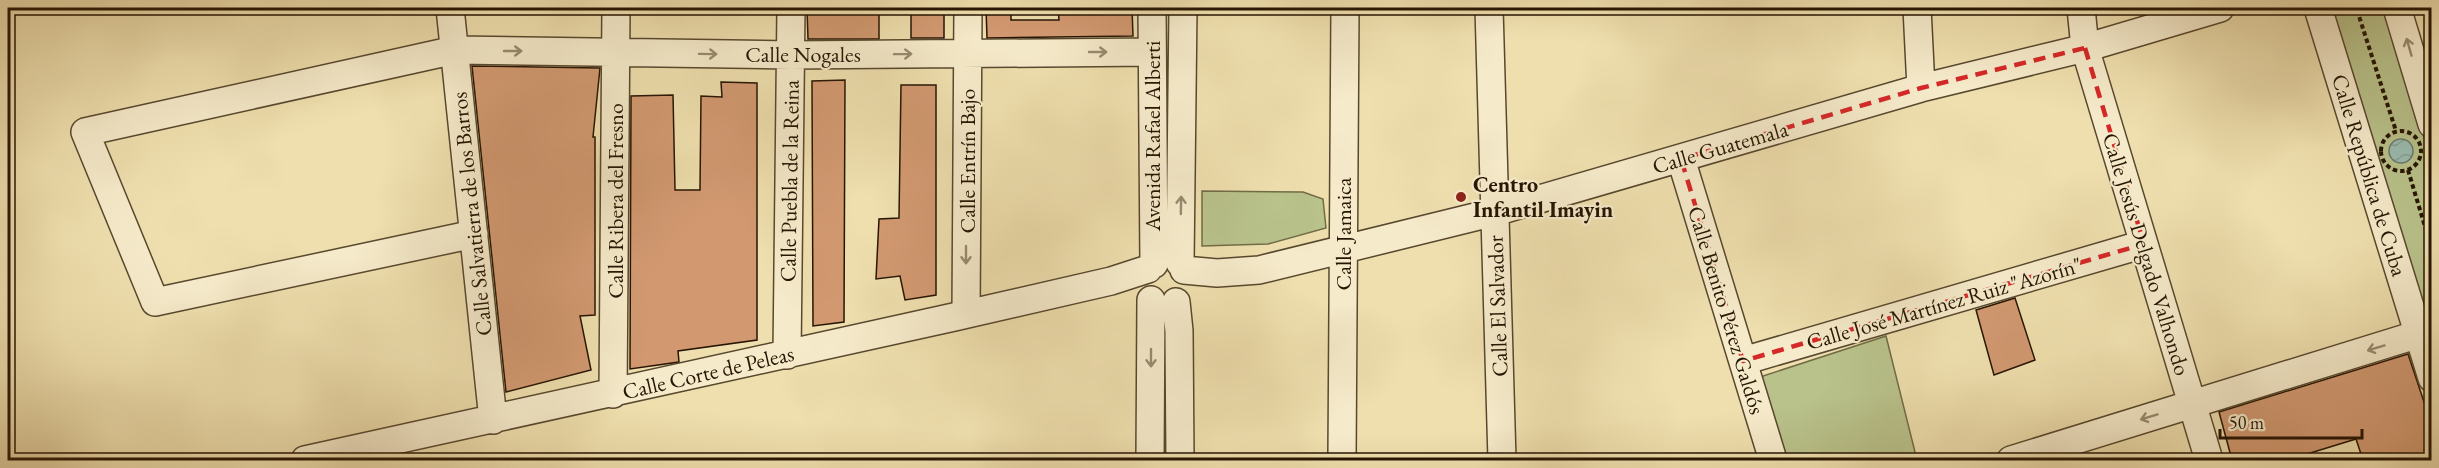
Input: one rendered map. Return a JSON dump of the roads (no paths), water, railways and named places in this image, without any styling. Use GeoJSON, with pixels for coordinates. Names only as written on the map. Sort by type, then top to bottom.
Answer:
{"type":"FeatureCollection","features":[{"type":"Feature","properties":{"kind":"street","name":"Calle Salvatierra de los Barros"},"geometry":{"type":"LineString","coordinates":[[450,8],[493,420]]}},
{"type":"Feature","properties":{"kind":"street","name":"Calle Ribera del Fresno"},"geometry":{"type":"LineString","coordinates":[[613,394],[616,8]]}},
{"type":"Feature","properties":{"kind":"street","name":"Calle Puebla de la Reina"},"geometry":{"type":"LineString","coordinates":[[787,355],[791,8]]}},
{"type":"Feature","properties":{"kind":"street","name":"Calle Entrín Bajo"},"geometry":{"type":"LineString","coordinates":[[966,314],[968,8]]}},
{"type":"Feature","properties":{"kind":"street","name":"Avenida Rafael Alberti"},"geometry":{"type":"LineString","coordinates":[[1152,8],[1152,52],[1165,282],[1179,331],[1180,460]]}},
{"type":"Feature","properties":{"kind":"street","name":"Avenida Rafael Alberti"},"geometry":{"type":"LineString","coordinates":[[1150,460],[1165,282],[1183,8]]}},
{"type":"Feature","properties":{"kind":"street","name":"Calle Jamaica"},"geometry":{"type":"LineString","coordinates":[[1342,460],[1344,8]]}},
{"type":"Feature","properties":{"kind":"street","name":"Calle El Salvador"},"geometry":{"type":"LineString","coordinates":[[1489,8],[1502,460]]}},
{"type":"Feature","properties":{"kind":"street"},"geometry":{"type":"LineString","coordinates":[[1917,8],[1921,88]]}},
{"type":"Feature","properties":{"kind":"street","name":"Calle Jesús Delgado Valhondo"},"geometry":{"type":"LineString","coordinates":[[2081,8],[2085,48],[2209,460]]}},
{"type":"Feature","properties":{"kind":"street","name":"Calle Guatemala"},"geometry":{"type":"LineString","coordinates":[[1165,282],[1217,273],[1259,270],[1495,212],[1921,88],[2085,48],[2220,8]]}},
{"type":"Feature","properties":{"kind":"street","name":"Calle República de Cuba"},"geometry":{"type":"LineString","coordinates":[[2318,8],[2425,333],[2432,378]]}},
{"type":"Feature","properties":{"kind":"street"},"geometry":{"type":"LineString","coordinates":[[2397,8],[2427,92],[2432,124]]}},
{"type":"Feature","properties":{"kind":"street","name":"Calle Nogales"},"geometry":{"type":"LineString","coordinates":[[474,234],[155,302],[85,132],[454,51],[790,55],[1152,52]]}},
{"type":"Feature","properties":{"kind":"street","name":"Calle Benito Pérez Galdós"},"geometry":{"type":"LineString","coordinates":[[1681,159],[1773,460]]}},
{"type":"Feature","properties":{"kind":"street","name":"Calle José Martínez Ruiz \"Azorín\""},"geometry":{"type":"LineString","coordinates":[[1743,361],[2144,244]]}},
{"type":"Feature","properties":{"kind":"street","name":"Calle Corte de Peleas"},"geometry":{"type":"LineString","coordinates":[[305,460],[613,394],[1111,281],[1165,282]]}},
{"type":"Feature","properties":{"kind":"street"},"geometry":{"type":"LineString","coordinates":[[2012,460],[2066,452],[2192,403],[2425,333]]}},
{"type":"Feature","properties":{"kind":"water"},"geometry":{"type":"Polygon","coordinates":[[[2401,139],[2406,140],[2412,146],[2412,156],[2406,162],[2401,163],[2396,162],[2390,156],[2389,151],[2390,146],[2396,140],[2401,139]]]}},
{"type":"Feature","properties":{"kind":"place","name":"Centro Infantil Imayin"},"geometry":{"type":"Point","coordinates":[1461,197]}}]}
